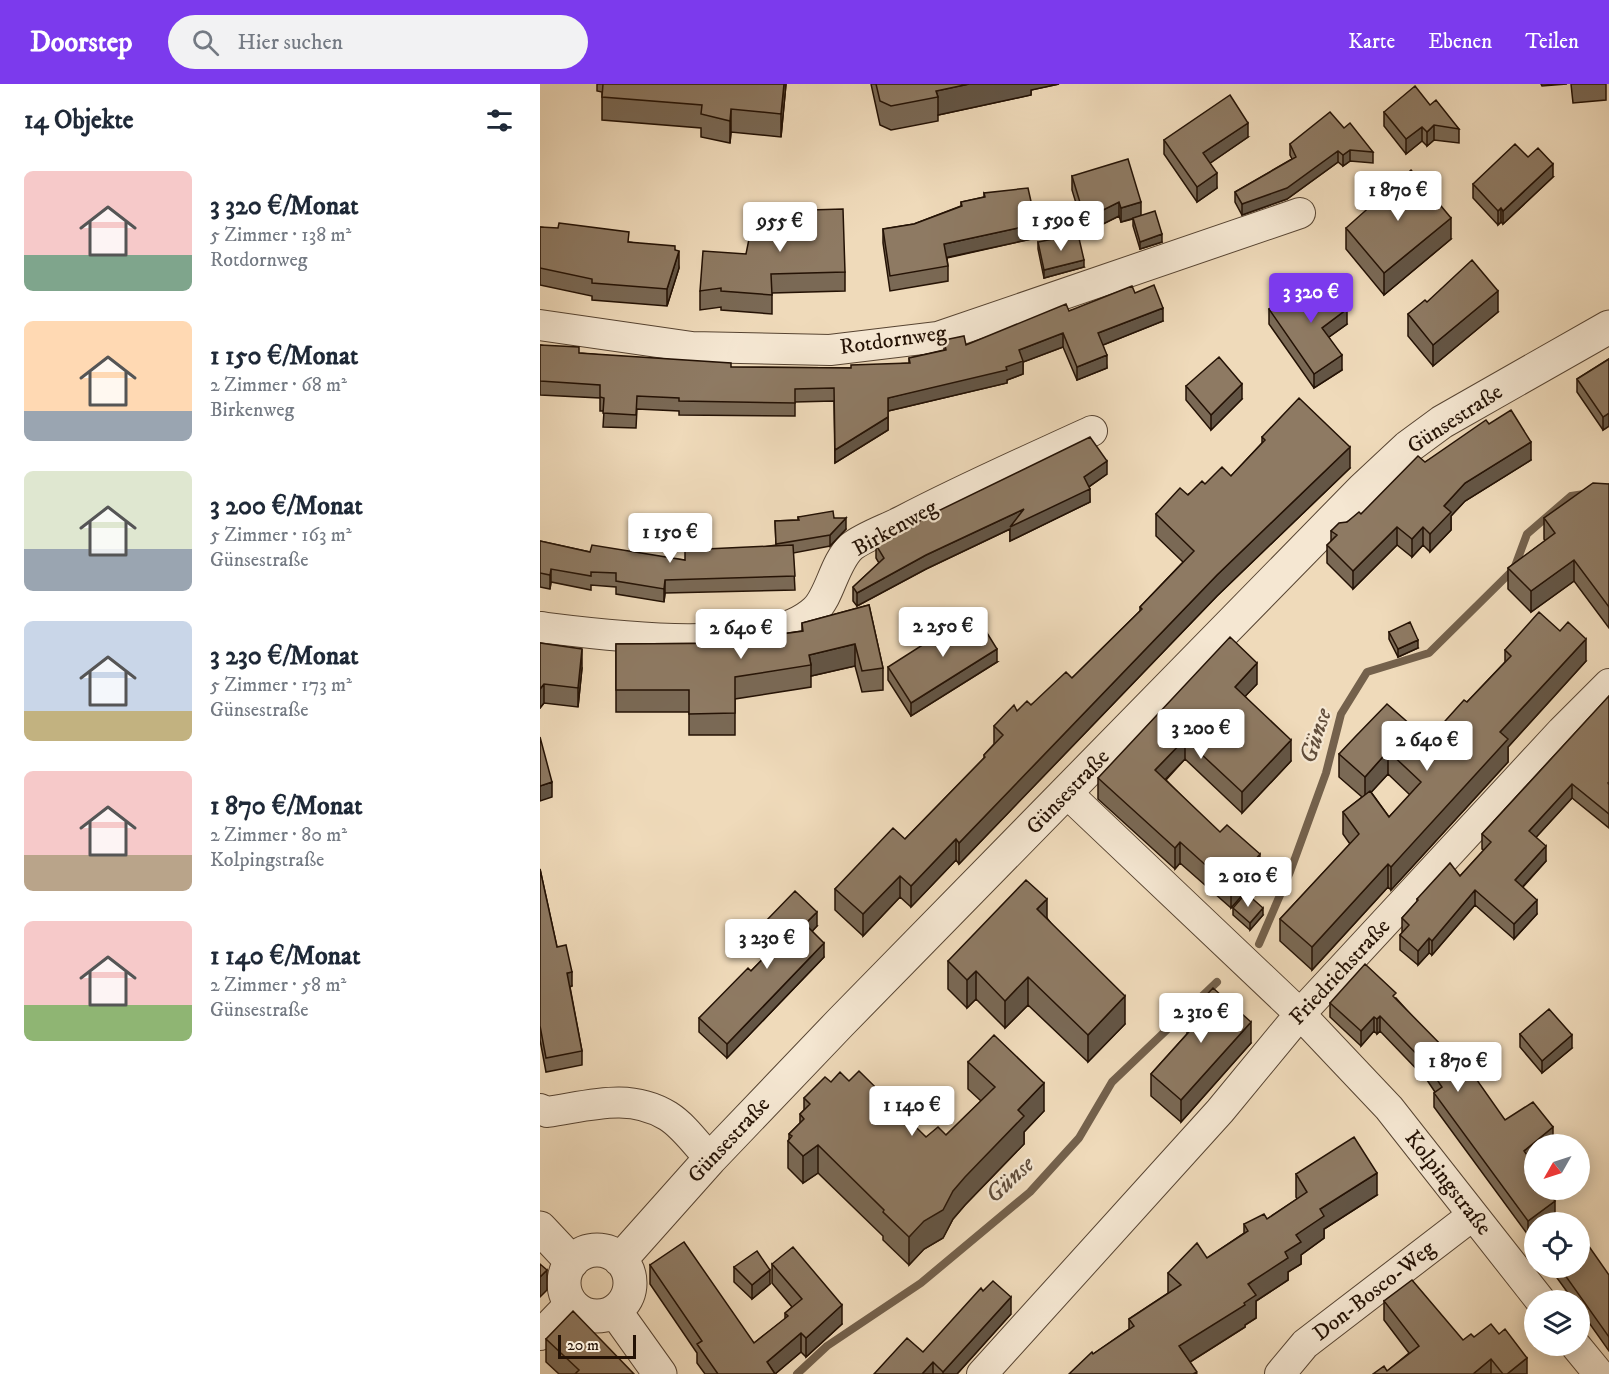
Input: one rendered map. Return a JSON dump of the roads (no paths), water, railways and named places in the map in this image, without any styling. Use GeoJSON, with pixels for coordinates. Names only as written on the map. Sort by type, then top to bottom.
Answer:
{"type":"FeatureCollection","features":[{"type":"Feature","properties":{"kind":"street","name":"Rotdornweg"},"geometry":{"type":"LineString","coordinates":[[540,325],[692,346],[830,350],[938,337],[1300,213]]}},
{"type":"Feature","properties":{"kind":"street","name":"Günsestraße"},"geometry":{"type":"LineString","coordinates":[[620,1260],[710,1159],[840,1023],[1068,793],[1325,525],[1408,447],[1442,422],[1609,327]]}},
{"type":"Feature","properties":{"kind":"street","name":"Birkenweg"},"geometry":{"type":"LineString","coordinates":[[540,627],[623,636],[712,638],[749,635],[799,621],[817,609],[839,564],[851,548],[926,508],[1092,430]]}},
{"type":"Feature","properties":{"kind":"street","name":"Friedrichstraße"},"geometry":{"type":"LineString","coordinates":[[982,1374],[1220,1111],[1300,1014],[1562,731],[1609,684]]}},
{"type":"Feature","properties":{"kind":"street","name":"Kolpingstraße"},"geometry":{"type":"LineString","coordinates":[[1068,793],[1300,1014],[1389,1108],[1532,1290]]}},
{"type":"Feature","properties":{"kind":"street"},"geometry":{"type":"LineString","coordinates":[[540,1109],[547,1112],[608,1100],[632,1103],[668,1116],[710,1159]]}},
{"type":"Feature","properties":{"kind":"street","name":"Don-Bosco-Weg"},"geometry":{"type":"LineString","coordinates":[[1280,1374],[1305,1344],[1473,1215]]}},
{"type":"Feature","properties":{"kind":"street"},"geometry":{"type":"LineString","coordinates":[[540,1228],[572,1262]]}},
{"type":"Feature","properties":{"kind":"street"},"geometry":{"type":"LineString","coordinates":[[595,1250],[613,1254],[620,1260],[629,1277],[630,1286],[627,1296],[615,1311],[596,1317],[578,1310],[571,1303],[564,1287],[567,1269],[572,1262],[579,1256],[595,1250]]}},
{"type":"Feature","properties":{"kind":"street"},"geometry":{"type":"LineString","coordinates":[[540,1335],[571,1303]]}},
{"type":"Feature","properties":{"kind":"street"},"geometry":{"type":"LineString","coordinates":[[615,1311],[660,1374]]}},
{"type":"Feature","properties":{"kind":"street"},"geometry":{"type":"LineString","coordinates":[[1584,1356],[1599,1374]]}},
{"type":"Feature","properties":{"kind":"waterway","name":"Günse"},"geometry":{"type":"LineString","coordinates":[[1259,944],[1290,872],[1326,773],[1341,714],[1367,672],[1429,653],[1514,569],[1527,534],[1571,496],[1584,494]]}},
{"type":"Feature","properties":{"kind":"waterway","name":"Günse"},"geometry":{"type":"LineString","coordinates":[[797,1374],[827,1346],[921,1283],[1030,1192],[1079,1138],[1112,1082],[1217,982]]}}]}
